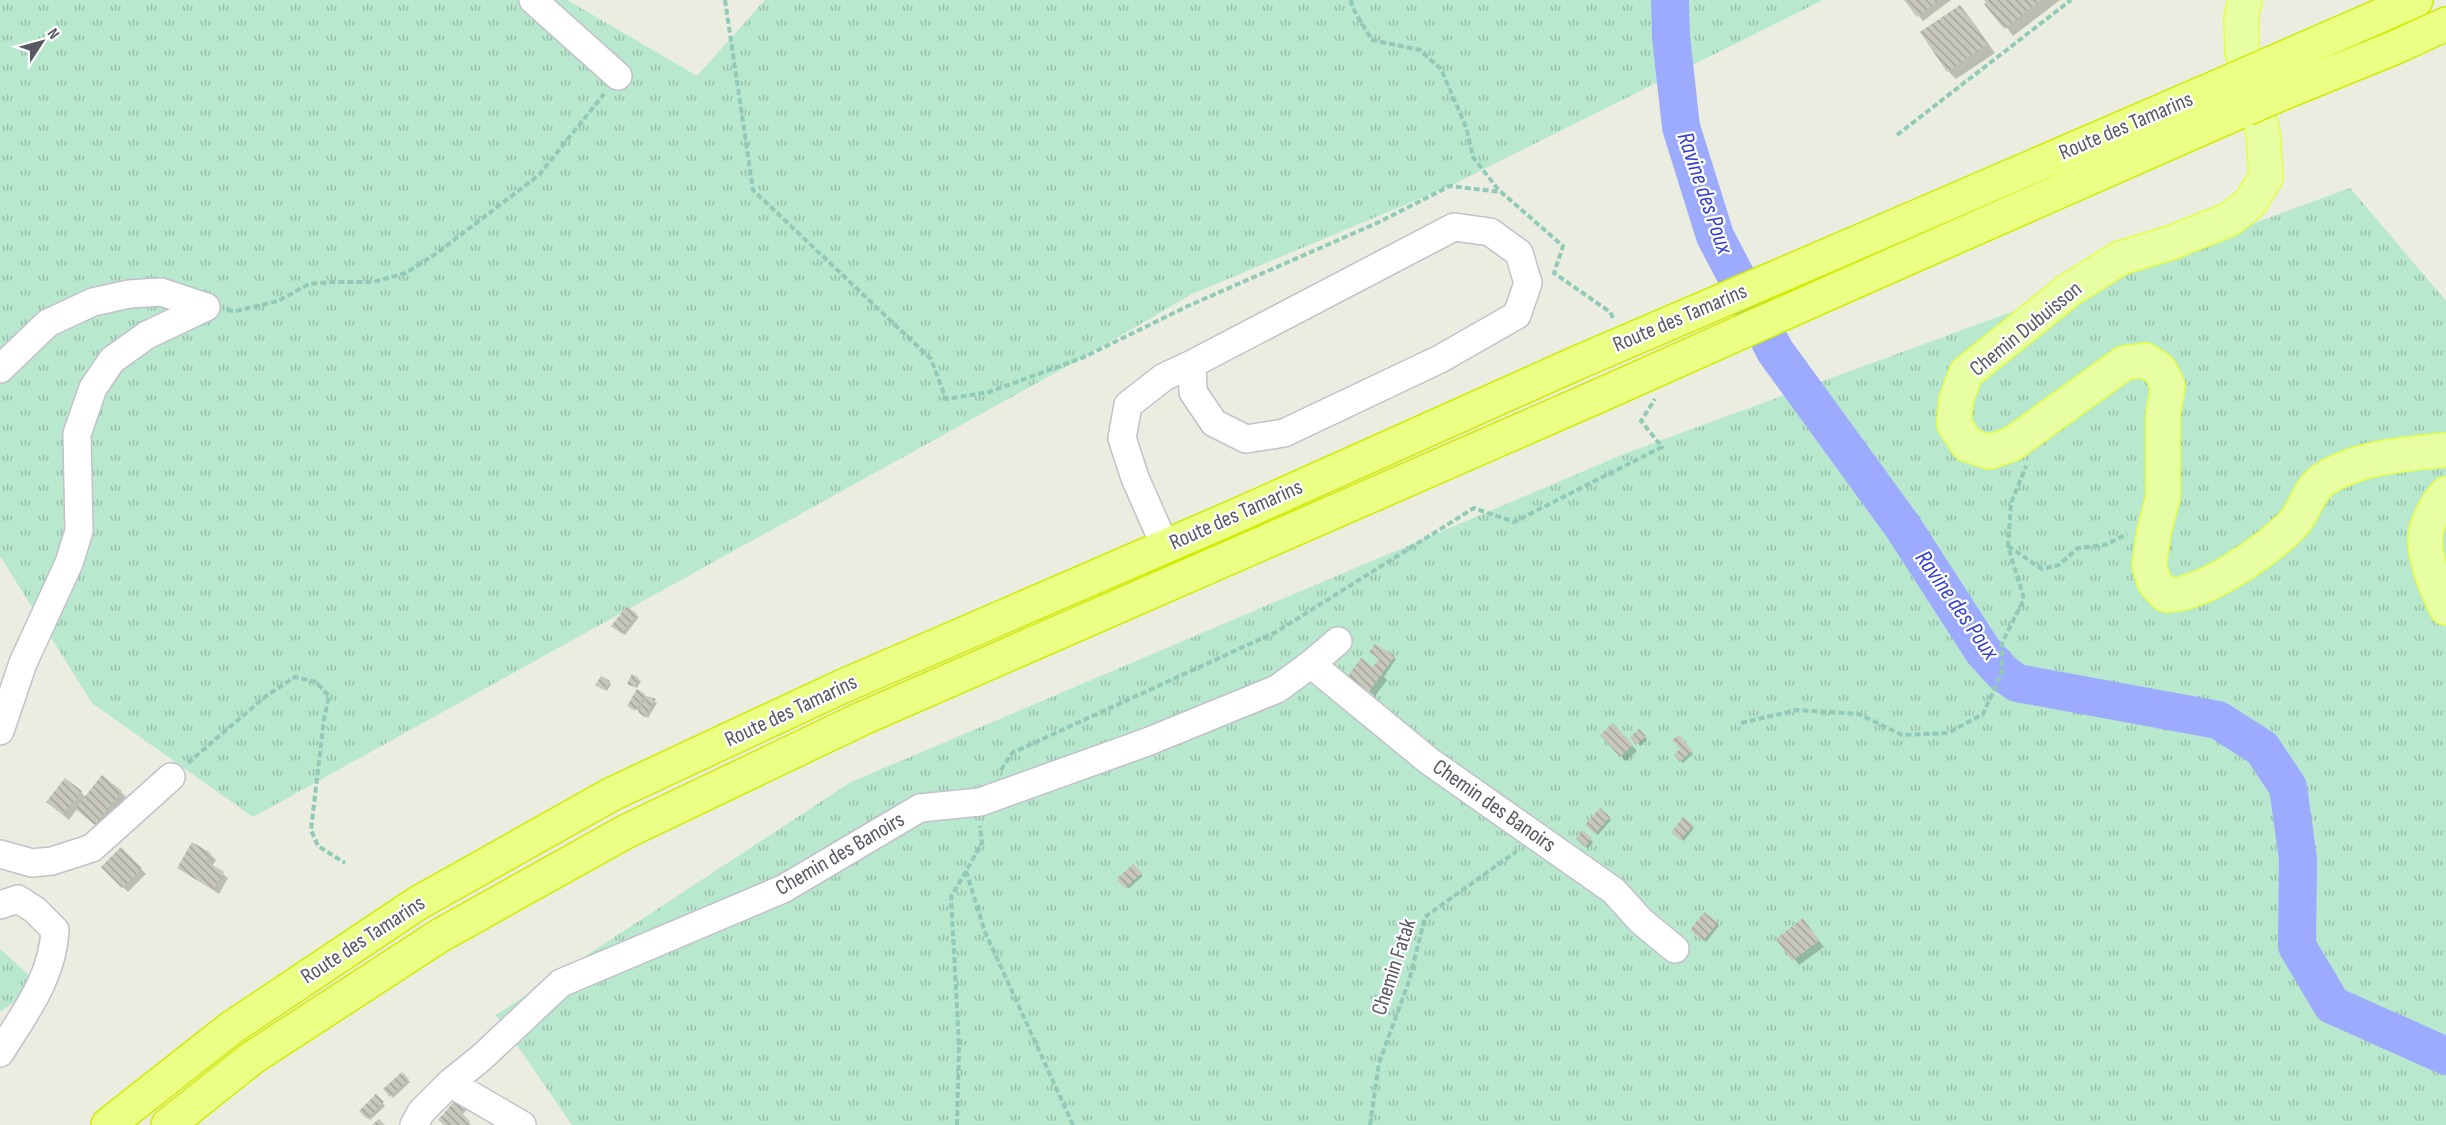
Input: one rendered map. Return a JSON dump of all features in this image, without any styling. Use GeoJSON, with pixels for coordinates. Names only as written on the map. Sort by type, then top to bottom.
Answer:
{"type":"FeatureCollection","features":[{"type":"Feature","properties":{"kind":"highway","name":"Route des Tamarins"},"geometry":{"type":"LineString","coordinates":[[108,1125],[231,1028],[418,903],[612,794],[841,687],[1578,362],[1842,249],[2249,65],[2416,0]]}},
{"type":"Feature","properties":{"kind":"highway","name":"Route des Tamarins"},"geometry":{"type":"LineString","coordinates":[[168,1125],[252,1058],[429,942],[627,831],[872,714],[1856,281],[2255,121],[2283,93],[2446,24]]}},
{"type":"Feature","properties":{"kind":"main road","name":"Chemin Dubuisson"},"geometry":{"type":"LineString","coordinates":[[2245,0],[2241,18],[2255,121],[2266,177],[2250,203],[2230,219],[2170,243],[2120,258],[2069,290],[1966,373],[1956,400],[1954,424],[1968,445],[1989,452],[2012,444],[2124,363],[2145,360],[2160,370],[2168,386],[2163,414],[2163,497],[2149,565],[2154,582],[2166,595],[2179,595],[2197,590],[2248,560],[2293,524],[2320,482],[2349,466],[2446,450]]}},
{"type":"Feature","properties":{"kind":"main road"},"geometry":{"type":"LineString","coordinates":[[2446,494],[2436,506],[2425,539],[2436,587],[2446,608]]}},
{"type":"Feature","properties":{"kind":"street"},"geometry":{"type":"LineString","coordinates":[[533,0],[618,76]]}},
{"type":"Feature","properties":{"kind":"street"},"geometry":{"type":"LineString","coordinates":[[1165,546],[1135,478],[1122,438],[1128,405],[1164,377],[1454,227],[1490,232],[1519,253],[1528,283],[1517,315],[1440,359],[1284,433],[1246,439],[1214,423],[1193,392],[1192,364]]}},
{"type":"Feature","properties":{"kind":"street"},"geometry":{"type":"LineString","coordinates":[[0,369],[48,323],[93,302],[129,294],[161,292],[206,307]]}},
{"type":"Feature","properties":{"kind":"street"},"geometry":{"type":"LineString","coordinates":[[0,731],[23,663],[69,563],[79,531],[77,434],[93,388],[112,360],[147,335],[206,307]]}},
{"type":"Feature","properties":{"kind":"street","name":"Chemin des Banoirs"},"geometry":{"type":"LineString","coordinates":[[414,1125],[422,1112],[450,1083],[481,1058],[561,983],[783,889],[921,808],[980,802],[1147,742],[1276,689],[1338,641]]}},
{"type":"Feature","properties":{"kind":"street","name":"Chemin des Banoirs"},"geometry":{"type":"LineString","coordinates":[[1311,664],[1429,761],[1614,891],[1641,921],[1675,949]]}},
{"type":"Feature","properties":{"kind":"street"},"geometry":{"type":"LineString","coordinates":[[0,854],[32,863],[52,861],[92,848],[171,777]]}},
{"type":"Feature","properties":{"kind":"street"},"geometry":{"type":"LineString","coordinates":[[0,905],[18,900],[35,910],[55,930],[54,950],[42,984],[0,1053]]}},
{"type":"Feature","properties":{"kind":"street"},"geometry":{"type":"LineString","coordinates":[[450,1083],[522,1125]]}},
{"type":"Feature","properties":{"kind":"path"},"geometry":{"type":"LineString","coordinates":[[725,0],[753,190],[931,359],[946,399],[989,392],[1082,358],[1188,306],[1377,224],[1450,186],[1501,192]]}},
{"type":"Feature","properties":{"kind":"path"},"geometry":{"type":"LineString","coordinates":[[1351,0],[1352,7],[1372,40],[1420,50],[1441,69],[1466,127],[1473,157],[1501,192],[1563,246],[1554,273],[1610,312],[1615,322]]}},
{"type":"Feature","properties":{"kind":"path"},"geometry":{"type":"LineString","coordinates":[[1897,135],[2071,0]]}},
{"type":"Feature","properties":{"kind":"path"},"geometry":{"type":"LineString","coordinates":[[206,307],[236,311],[278,301],[309,284],[373,282],[406,273],[437,253],[539,175],[618,76]]}},
{"type":"Feature","properties":{"kind":"path"},"geometry":{"type":"LineString","coordinates":[[957,1125],[959,1045],[951,897],[982,843],[980,802],[1012,753],[1276,632],[1474,508],[1514,522],[1662,447],[1641,421],[1655,400],[1650,390]]}},
{"type":"Feature","properties":{"kind":"path"},"geometry":{"type":"LineString","coordinates":[[1741,723],[1797,710],[1859,714],[1902,735],[1948,733],[1983,714],[2002,672],[2002,643],[2024,599],[2008,546],[2011,503],[2027,464]]}},
{"type":"Feature","properties":{"kind":"path"},"geometry":{"type":"LineString","coordinates":[[2008,546],[2042,569],[2059,565],[2078,548],[2105,545],[2137,529]]}},
{"type":"Feature","properties":{"kind":"path"},"geometry":{"type":"LineString","coordinates":[[171,777],[266,696],[295,677],[316,682],[329,696],[324,719],[311,830],[318,846],[345,863]]}},
{"type":"Feature","properties":{"kind":"path","name":"Chemin Fatak"},"geometry":{"type":"LineString","coordinates":[[1370,1125],[1379,1062],[1409,981],[1425,917],[1536,835]]}},
{"type":"Feature","properties":{"kind":"path"},"geometry":{"type":"LineString","coordinates":[[966,870],[985,932],[1073,1125]]}},
{"type":"Feature","properties":{"kind":"green space"},"geometry":{"type":"Polygon","coordinates":[[[0,0],[567,0],[697,76],[765,0],[1823,0],[1450,186],[1192,294],[1082,358],[253,817],[92,703],[0,556],[0,0]]]}},
{"type":"Feature","properties":{"kind":"green space"},"geometry":{"type":"Polygon","coordinates":[[[2350,188],[2446,301],[2446,1125],[572,1125],[496,1015],[851,782],[1624,454],[2350,188]]]}},
{"type":"Feature","properties":{"kind":"green space"},"geometry":{"type":"Polygon","coordinates":[[[0,949],[39,984],[0,1012],[0,949]]]}},
{"type":"Feature","properties":{"kind":"building"},"geometry":{"type":"Polygon","coordinates":[[[1904,0],[1939,0],[1917,17],[1904,0]]]}},
{"type":"Feature","properties":{"kind":"building"},"geometry":{"type":"Polygon","coordinates":[[[1984,0],[2041,0],[2004,29],[1984,4],[1986,3],[1984,0]]]}},
{"type":"Feature","properties":{"kind":"building"},"geometry":{"type":"Polygon","coordinates":[[[1960,5],[1987,44],[1947,72],[1920,32],[1960,5]]]}},
{"type":"Feature","properties":{"kind":"building"},"geometry":{"type":"Polygon","coordinates":[[[627,606],[637,614],[622,634],[611,626],[627,606]]]}},
{"type":"Feature","properties":{"kind":"building"},"geometry":{"type":"Polygon","coordinates":[[[1375,644],[1395,656],[1369,692],[1348,676],[1361,658],[1373,667],[1379,659],[1369,652],[1375,644]]]}},
{"type":"Feature","properties":{"kind":"building"},"geometry":{"type":"Polygon","coordinates":[[[632,674],[639,678],[634,687],[627,684],[632,674]]]}},
{"type":"Feature","properties":{"kind":"building"},"geometry":{"type":"Polygon","coordinates":[[[601,676],[610,681],[604,690],[595,685],[601,676]]]}},
{"type":"Feature","properties":{"kind":"building"},"geometry":{"type":"Polygon","coordinates":[[[637,689],[645,694],[635,711],[627,706],[637,689]]]}},
{"type":"Feature","properties":{"kind":"building"},"geometry":{"type":"Polygon","coordinates":[[[647,696],[656,699],[645,717],[638,712],[647,696]]]}},
{"type":"Feature","properties":{"kind":"building"},"geometry":{"type":"Polygon","coordinates":[[[1613,723],[1633,745],[1620,757],[1600,735],[1613,723]]]}},
{"type":"Feature","properties":{"kind":"building"},"geometry":{"type":"Polygon","coordinates":[[[1639,729],[1646,736],[1636,745],[1630,737],[1639,729]]]}},
{"type":"Feature","properties":{"kind":"building"},"geometry":{"type":"Polygon","coordinates":[[[1679,735],[1692,751],[1680,762],[1674,755],[1680,749],[1672,740],[1679,735]]]}},
{"type":"Feature","properties":{"kind":"building"},"geometry":{"type":"Polygon","coordinates":[[[102,775],[122,791],[95,825],[75,809],[102,775]]]}},
{"type":"Feature","properties":{"kind":"building"},"geometry":{"type":"Polygon","coordinates":[[[65,778],[82,791],[63,815],[46,802],[65,778]]]}},
{"type":"Feature","properties":{"kind":"building"},"geometry":{"type":"Polygon","coordinates":[[[1600,808],[1610,817],[1595,834],[1585,825],[1600,808]]]}},
{"type":"Feature","properties":{"kind":"building"},"geometry":{"type":"Polygon","coordinates":[[[1683,817],[1693,825],[1681,840],[1671,833],[1683,817]]]}},
{"type":"Feature","properties":{"kind":"building"},"geometry":{"type":"Polygon","coordinates":[[[1582,830],[1592,838],[1585,847],[1576,838],[1582,830]]]}},
{"type":"Feature","properties":{"kind":"building"},"geometry":{"type":"Polygon","coordinates":[[[192,842],[211,853],[206,861],[224,872],[213,890],[177,868],[192,842]]]}},
{"type":"Feature","properties":{"kind":"building"},"geometry":{"type":"Polygon","coordinates":[[[121,847],[142,868],[122,888],[101,867],[121,847]]]}},
{"type":"Feature","properties":{"kind":"building"},"geometry":{"type":"Polygon","coordinates":[[[1133,864],[1142,873],[1125,888],[1117,879],[1133,864]]]}},
{"type":"Feature","properties":{"kind":"building"},"geometry":{"type":"Polygon","coordinates":[[[1704,912],[1718,923],[1703,941],[1690,930],[1704,912]]]}},
{"type":"Feature","properties":{"kind":"building"},"geometry":{"type":"Polygon","coordinates":[[[1803,918],[1819,941],[1792,961],[1776,939],[1803,918]]]}},
{"type":"Feature","properties":{"kind":"building"},"geometry":{"type":"Polygon","coordinates":[[[402,1072],[409,1079],[390,1097],[383,1089],[402,1072]]]}},
{"type":"Feature","properties":{"kind":"building"},"geometry":{"type":"Polygon","coordinates":[[[376,1094],[384,1102],[367,1119],[359,1111],[376,1094]]]}},
{"type":"Feature","properties":{"kind":"building"},"geometry":{"type":"Polygon","coordinates":[[[459,1096],[469,1103],[461,1112],[470,1121],[467,1125],[444,1125],[438,1120],[459,1096]]]}},
{"type":"Feature","properties":{"kind":"building"},"geometry":{"type":"Polygon","coordinates":[[[379,1119],[385,1125],[372,1125],[379,1119]]]}},
{"type":"Feature","properties":{"kind":"waterway","name":"Ravine des Poux"},"geometry":{"type":"LineString","coordinates":[[1670,0],[1671,37],[1681,127],[1715,236],[1775,351],[1903,527],[1983,651],[2002,672],[2017,683],[2218,720],[2262,748],[2288,787],[2298,859],[2297,946],[2332,1005],[2446,1056]]}}]}
